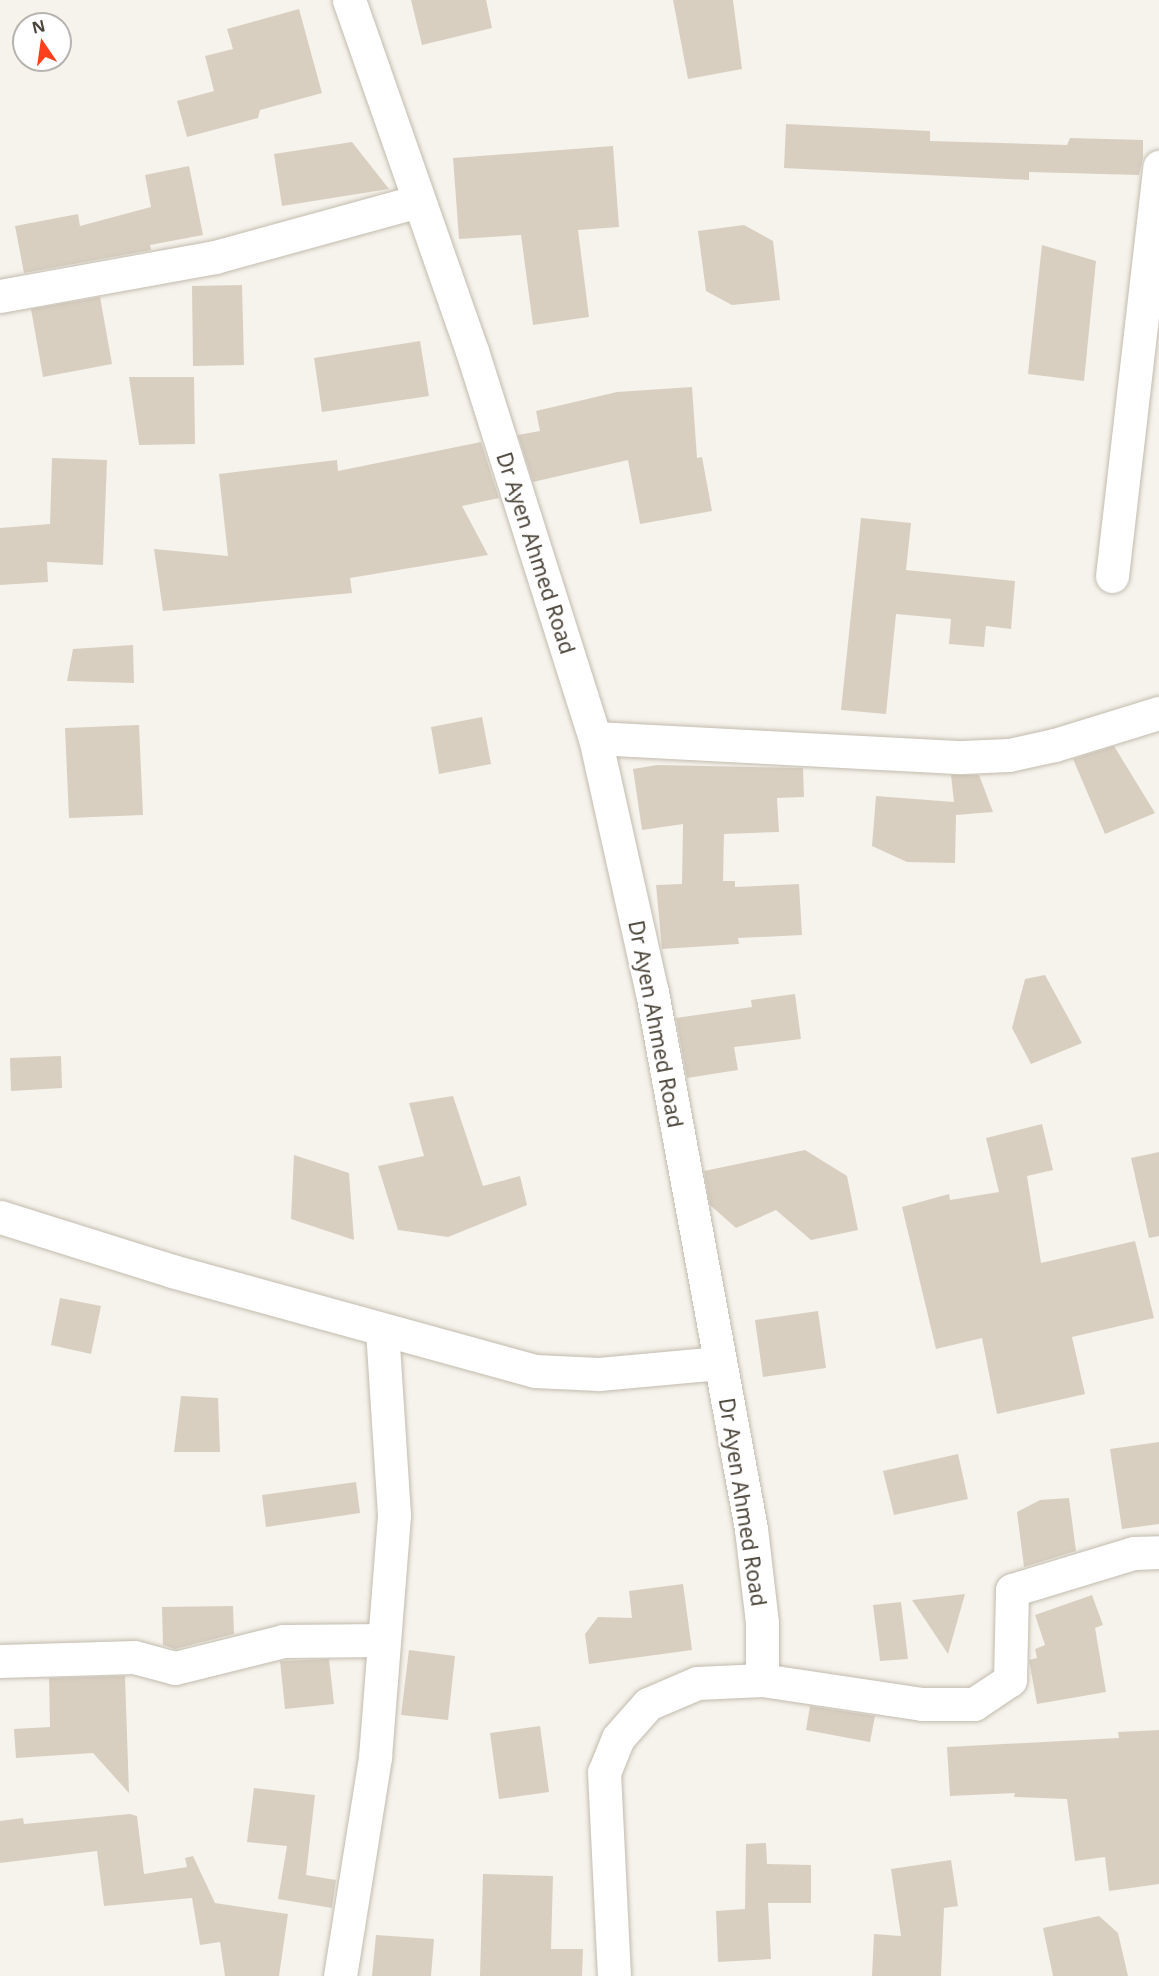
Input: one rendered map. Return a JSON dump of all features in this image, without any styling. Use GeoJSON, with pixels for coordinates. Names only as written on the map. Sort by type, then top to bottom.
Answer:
{"type":"FeatureCollection","features":[{"type":"Feature","properties":{"kind":"street","name":"Dr Ayen Ahmed Road"},"geometry":{"type":"LineString","coordinates":[[349,0],[472,351],[595,738],[652,992],[751,1528],[762,1623],[762,1680]]}},
{"type":"Feature","properties":{"kind":"street"},"geometry":{"type":"LineString","coordinates":[[1112,576],[1159,167]]}},
{"type":"Feature","properties":{"kind":"street"},"geometry":{"type":"LineString","coordinates":[[0,296],[215,257],[418,201]]}},
{"type":"Feature","properties":{"kind":"street"},"geometry":{"type":"LineString","coordinates":[[595,738],[962,757],[1009,755],[1055,745],[1159,713]]}},
{"type":"Feature","properties":{"kind":"street"},"geometry":{"type":"LineString","coordinates":[[0,1217],[172,1271],[535,1371],[599,1374],[720,1363]]}},
{"type":"Feature","properties":{"kind":"street"},"geometry":{"type":"LineString","coordinates":[[340,1976],[375,1757],[394,1515],[382,1329]]}},
{"type":"Feature","properties":{"kind":"street"},"geometry":{"type":"LineString","coordinates":[[614,1976],[604,1772],[618,1738],[648,1704],[697,1683],[762,1680],[922,1704],[975,1704],[1010,1680],[1012,1590],[1134,1553],[1159,1552]]}},
{"type":"Feature","properties":{"kind":"street"},"geometry":{"type":"LineString","coordinates":[[0,1661],[134,1657],[175,1668],[284,1641],[384,1640]]}},
{"type":"Feature","properties":{"kind":"building"},"geometry":{"type":"Polygon","coordinates":[[[411,0],[486,0],[492,28],[422,45],[411,0]]]}},
{"type":"Feature","properties":{"kind":"building"},"geometry":{"type":"Polygon","coordinates":[[[673,0],[733,0],[742,69],[688,79],[673,0]]]}},
{"type":"Feature","properties":{"kind":"building"},"geometry":{"type":"Polygon","coordinates":[[[299,9],[322,93],[260,110],[258,118],[187,137],[177,101],[214,91],[205,56],[233,49],[227,29],[299,9]]]}},
{"type":"Feature","properties":{"kind":"building"},"geometry":{"type":"Polygon","coordinates":[[[786,124],[930,131],[930,141],[1067,145],[1070,138],[1143,140],[1143,158],[1139,175],[1029,172],[1029,180],[784,168],[786,124]]]}},
{"type":"Feature","properties":{"kind":"building"},"geometry":{"type":"Polygon","coordinates":[[[352,142],[389,189],[282,206],[274,154],[352,142]]]}},
{"type":"Feature","properties":{"kind":"building"},"geometry":{"type":"Polygon","coordinates":[[[613,146],[619,227],[578,230],[589,317],[533,325],[521,235],[459,239],[453,158],[613,146]]]}},
{"type":"Feature","properties":{"kind":"building"},"geometry":{"type":"Polygon","coordinates":[[[189,166],[203,235],[150,245],[151,250],[24,273],[15,226],[78,214],[80,226],[151,207],[145,175],[189,166]]]}},
{"type":"Feature","properties":{"kind":"building"},"geometry":{"type":"Polygon","coordinates":[[[744,225],[773,241],[780,300],[732,305],[706,291],[698,231],[744,225]]]}},
{"type":"Feature","properties":{"kind":"building"},"geometry":{"type":"Polygon","coordinates":[[[1042,245],[1096,261],[1084,381],[1028,374],[1042,245]]]}},
{"type":"Feature","properties":{"kind":"building"},"geometry":{"type":"Polygon","coordinates":[[[242,285],[244,365],[193,366],[192,286],[242,285]]]}},
{"type":"Feature","properties":{"kind":"building"},"geometry":{"type":"Polygon","coordinates":[[[100,297],[112,364],[43,377],[31,309],[100,297]]]}},
{"type":"Feature","properties":{"kind":"building"},"geometry":{"type":"Polygon","coordinates":[[[420,341],[429,396],[322,412],[314,358],[420,341]]]}},
{"type":"Feature","properties":{"kind":"building"},"geometry":{"type":"Polygon","coordinates":[[[129,377],[194,377],[195,444],[139,445],[129,377]]]}},
{"type":"Feature","properties":{"kind":"building"},"geometry":{"type":"Polygon","coordinates":[[[692,387],[697,458],[702,457],[712,511],[640,524],[628,460],[533,482],[518,435],[540,431],[536,411],[617,392],[692,387]]]}},
{"type":"Feature","properties":{"kind":"building"},"geometry":{"type":"Polygon","coordinates":[[[481,442],[499,498],[462,506],[488,555],[350,578],[352,593],[163,611],[154,549],[228,556],[219,474],[337,460],[338,471],[481,442]]]}},
{"type":"Feature","properties":{"kind":"building"},"geometry":{"type":"Polygon","coordinates":[[[52,458],[107,460],[103,565],[47,562],[48,582],[0,585],[0,528],[50,524],[52,458]]]}},
{"type":"Feature","properties":{"kind":"building"},"geometry":{"type":"Polygon","coordinates":[[[861,518],[911,523],[906,570],[1015,581],[1011,629],[986,626],[984,647],[949,644],[951,619],[896,614],[886,714],[841,710],[861,518]]]}},
{"type":"Feature","properties":{"kind":"building"},"geometry":{"type":"Polygon","coordinates":[[[133,645],[134,683],[67,681],[73,649],[133,645]]]}},
{"type":"Feature","properties":{"kind":"building"},"geometry":{"type":"Polygon","coordinates":[[[482,717],[491,764],[439,774],[431,727],[482,717]]]}},
{"type":"Feature","properties":{"kind":"building"},"geometry":{"type":"Polygon","coordinates":[[[139,725],[143,815],[69,818],[65,728],[139,725]]]}},
{"type":"Feature","properties":{"kind":"building"},"geometry":{"type":"Polygon","coordinates":[[[1114,746],[1155,813],[1105,834],[1073,759],[1114,746]]]}},
{"type":"Feature","properties":{"kind":"building"},"geometry":{"type":"Polygon","coordinates":[[[657,765],[803,768],[804,797],[777,798],[779,832],[724,834],[723,881],[735,881],[735,887],[799,884],[802,935],[738,938],[739,944],[662,949],[656,885],[682,884],[683,824],[642,830],[633,769],[657,765]]]}},
{"type":"Feature","properties":{"kind":"building"},"geometry":{"type":"Polygon","coordinates":[[[951,775],[979,775],[993,812],[956,815],[955,863],[907,862],[872,846],[876,796],[954,802],[951,775]]]}},
{"type":"Feature","properties":{"kind":"building"},"geometry":{"type":"Polygon","coordinates":[[[1045,975],[1082,1043],[1031,1064],[1012,1028],[1025,979],[1045,975]]]}},
{"type":"Feature","properties":{"kind":"building"},"geometry":{"type":"Polygon","coordinates":[[[795,994],[801,1039],[734,1047],[738,1070],[687,1078],[676,1018],[752,1007],[751,1000],[795,994]]]}},
{"type":"Feature","properties":{"kind":"building"},"geometry":{"type":"Polygon","coordinates":[[[61,1056],[62,1088],[11,1091],[10,1058],[61,1056]]]}},
{"type":"Feature","properties":{"kind":"building"},"geometry":{"type":"Polygon","coordinates":[[[453,1096],[483,1186],[520,1176],[527,1205],[448,1237],[398,1230],[378,1166],[424,1156],[409,1103],[453,1096]]]}},
{"type":"Feature","properties":{"kind":"building"},"geometry":{"type":"Polygon","coordinates":[[[1042,1124],[1053,1170],[1027,1176],[1041,1263],[1135,1241],[1154,1318],[1072,1337],[1085,1394],[997,1414],[982,1338],[936,1349],[902,1207],[949,1194],[950,1200],[999,1192],[986,1138],[1042,1124]]]}},
{"type":"Feature","properties":{"kind":"building"},"geometry":{"type":"Polygon","coordinates":[[[805,1150],[847,1176],[858,1230],[811,1240],[776,1210],[736,1228],[710,1205],[704,1171],[805,1150]]]}},
{"type":"Feature","properties":{"kind":"building"},"geometry":{"type":"Polygon","coordinates":[[[1159,1152],[1159,1236],[1149,1238],[1131,1158],[1159,1152]]]}},
{"type":"Feature","properties":{"kind":"building"},"geometry":{"type":"Polygon","coordinates":[[[294,1155],[349,1173],[354,1240],[291,1219],[294,1155]]]}},
{"type":"Feature","properties":{"kind":"building"},"geometry":{"type":"Polygon","coordinates":[[[60,1298],[101,1306],[91,1354],[51,1345],[60,1298]]]}},
{"type":"Feature","properties":{"kind":"building"},"geometry":{"type":"Polygon","coordinates":[[[818,1311],[826,1368],[763,1377],[755,1320],[818,1311]]]}},
{"type":"Feature","properties":{"kind":"building"},"geometry":{"type":"Polygon","coordinates":[[[181,1396],[218,1398],[220,1452],[174,1452],[181,1396]]]}},
{"type":"Feature","properties":{"kind":"building"},"geometry":{"type":"Polygon","coordinates":[[[1159,1442],[1159,1524],[1122,1529],[1110,1449],[1159,1442]]]}},
{"type":"Feature","properties":{"kind":"building"},"geometry":{"type":"Polygon","coordinates":[[[958,1454],[968,1499],[894,1515],[883,1471],[958,1454]]]}},
{"type":"Feature","properties":{"kind":"building"},"geometry":{"type":"Polygon","coordinates":[[[356,1482],[360,1513],[266,1527],[262,1495],[356,1482]]]}},
{"type":"Feature","properties":{"kind":"building"},"geometry":{"type":"Polygon","coordinates":[[[1069,1498],[1076,1551],[1024,1567],[1017,1512],[1040,1500],[1069,1498]]]}},
{"type":"Feature","properties":{"kind":"building"},"geometry":{"type":"Polygon","coordinates":[[[683,1584],[692,1650],[589,1664],[585,1634],[598,1617],[632,1618],[629,1591],[683,1584]]]}},
{"type":"Feature","properties":{"kind":"building"},"geometry":{"type":"Polygon","coordinates":[[[965,1594],[948,1654],[912,1600],[965,1594]]]}},
{"type":"Feature","properties":{"kind":"building"},"geometry":{"type":"Polygon","coordinates":[[[1092,1595],[1103,1625],[1095,1628],[1106,1692],[1037,1704],[1029,1660],[1037,1658],[1035,1649],[1045,1645],[1035,1615],[1092,1595]]]}},
{"type":"Feature","properties":{"kind":"building"},"geometry":{"type":"Polygon","coordinates":[[[901,1602],[908,1659],[880,1661],[873,1605],[901,1602]]]}},
{"type":"Feature","properties":{"kind":"building"},"geometry":{"type":"Polygon","coordinates":[[[233,1606],[234,1634],[175,1649],[163,1645],[162,1607],[233,1606]]]}},
{"type":"Feature","properties":{"kind":"building"},"geometry":{"type":"Polygon","coordinates":[[[409,1650],[455,1656],[448,1720],[401,1715],[409,1650]]]}},
{"type":"Feature","properties":{"kind":"building"},"geometry":{"type":"Polygon","coordinates":[[[329,1659],[334,1704],[285,1709],[280,1661],[329,1659]]]}},
{"type":"Feature","properties":{"kind":"building"},"geometry":{"type":"Polygon","coordinates":[[[125,1676],[129,1793],[93,1753],[16,1758],[14,1729],[50,1727],[49,1678],[125,1676]]]}},
{"type":"Feature","properties":{"kind":"building"},"geometry":{"type":"Polygon","coordinates":[[[810,1706],[875,1716],[870,1742],[806,1730],[810,1706]]]}},
{"type":"Feature","properties":{"kind":"building"},"geometry":{"type":"Polygon","coordinates":[[[540,1726],[549,1792],[499,1799],[490,1733],[540,1726]]]}},
{"type":"Feature","properties":{"kind":"building"},"geometry":{"type":"Polygon","coordinates":[[[1159,1730],[1159,1884],[1109,1891],[1105,1857],[1075,1861],[1067,1799],[1014,1797],[1015,1793],[950,1796],[947,1747],[1119,1738],[1118,1732],[1159,1730]]]}},
{"type":"Feature","properties":{"kind":"building"},"geometry":{"type":"Polygon","coordinates":[[[254,1788],[315,1795],[306,1875],[336,1880],[332,1908],[278,1899],[287,1846],[247,1842],[254,1788]]]}},
{"type":"Feature","properties":{"kind":"building"},"geometry":{"type":"Polygon","coordinates":[[[130,1814],[137,1816],[144,1874],[187,1867],[185,1858],[193,1856],[215,1903],[288,1914],[279,1976],[225,1976],[220,1942],[200,1945],[192,1898],[104,1906],[97,1851],[0,1863],[0,1821],[23,1818],[24,1824],[130,1814]]]}},
{"type":"Feature","properties":{"kind":"building"},"geometry":{"type":"Polygon","coordinates":[[[766,1843],[767,1864],[811,1865],[811,1903],[768,1903],[771,1959],[718,1962],[716,1911],[745,1909],[746,1844],[766,1843]]]}},
{"type":"Feature","properties":{"kind":"building"},"geometry":{"type":"Polygon","coordinates":[[[951,1860],[958,1906],[944,1908],[941,1976],[872,1976],[874,1934],[901,1936],[891,1869],[951,1860]]]}},
{"type":"Feature","properties":{"kind":"building"},"geometry":{"type":"Polygon","coordinates":[[[483,1874],[553,1876],[551,1949],[583,1949],[582,1976],[480,1976],[483,1874]]]}},
{"type":"Feature","properties":{"kind":"building"},"geometry":{"type":"Polygon","coordinates":[[[1099,1916],[1118,1933],[1128,1976],[1053,1976],[1043,1928],[1099,1916]]]}},
{"type":"Feature","properties":{"kind":"building"},"geometry":{"type":"Polygon","coordinates":[[[376,1935],[434,1939],[431,1976],[372,1976],[376,1935]]]}}]}
